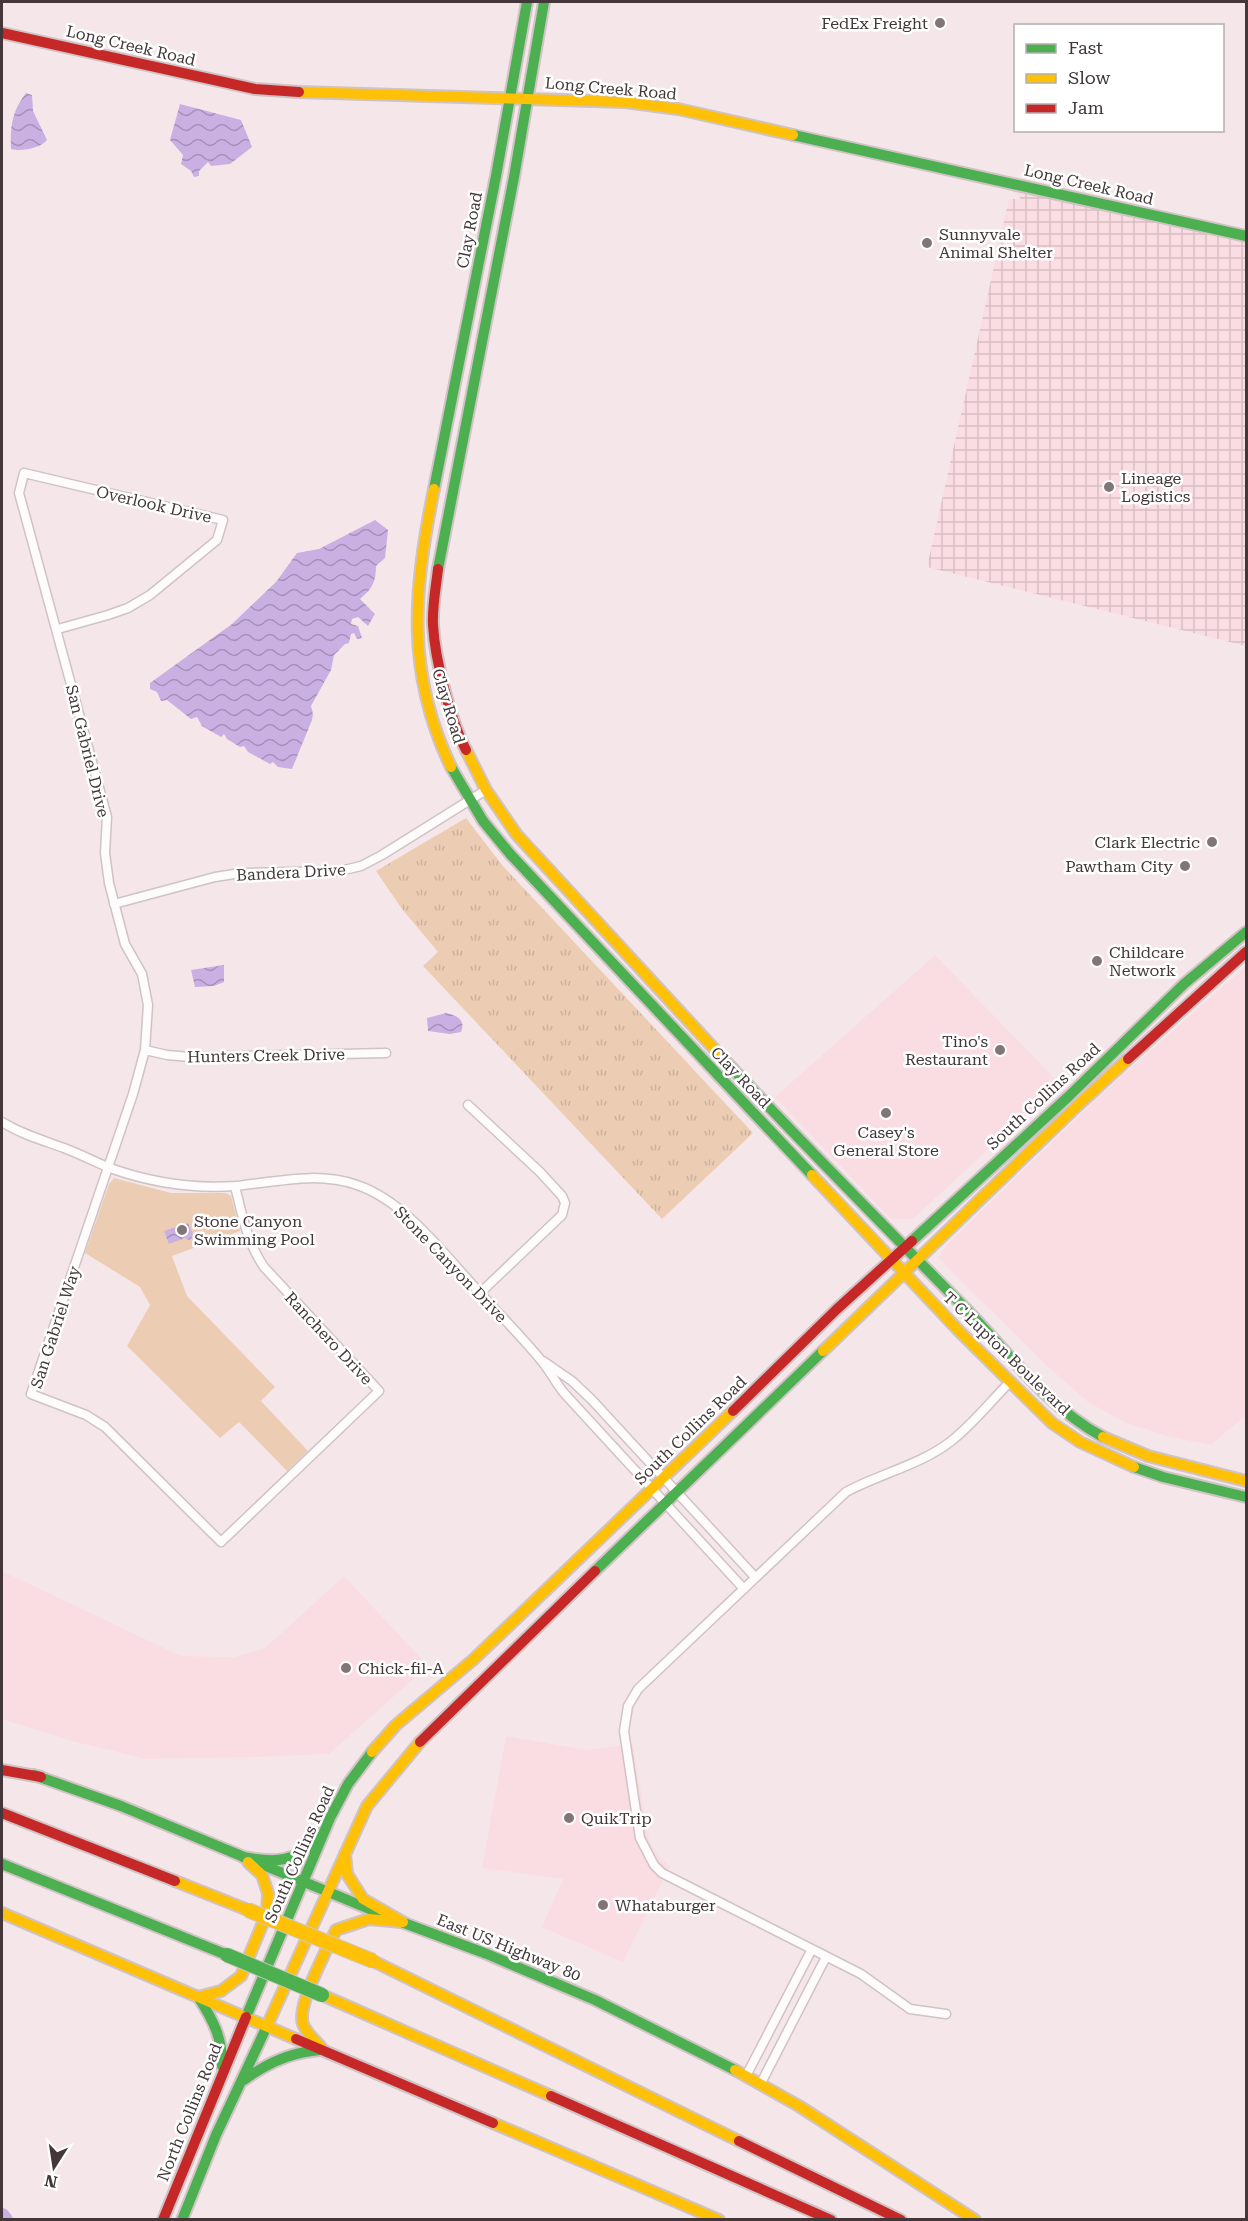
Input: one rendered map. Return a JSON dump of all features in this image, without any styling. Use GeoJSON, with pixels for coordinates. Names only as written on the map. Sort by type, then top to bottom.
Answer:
{"type":"FeatureCollection","features":[{"type":"Feature","properties":{"kind":"main road","name":"Clay Road"},"geometry":{"type":"LineString","coordinates":[[527,2],[496,176],[423,543],[417,597],[418,657],[431,714],[450,764],[478,816],[511,855],[892,1260]]}},
{"type":"Feature","properties":{"kind":"main road","name":"Clay Road"},"geometry":{"type":"LineString","coordinates":[[544,2],[514,177],[439,560],[434,624],[443,684],[460,739],[486,790],[517,835],[782,1120],[905,1248]]}},
{"type":"Feature","properties":{"kind":"main road","name":"Long Creek Road"},"geometry":{"type":"LineString","coordinates":[[2,33],[255,89],[309,93],[628,102],[678,109],[1246,236]]}},
{"type":"Feature","properties":{"kind":"main road","name":"South Collins Road"},"geometry":{"type":"LineString","coordinates":[[267,2026],[367,1806],[407,1756],[904,1274],[1184,984],[1246,932]]}},
{"type":"Feature","properties":{"kind":"main road","name":"South Collins Road"},"geometry":{"type":"LineString","coordinates":[[1073,1101],[1246,952]]}},
{"type":"Feature","properties":{"kind":"main road","name":"South Collins Road"},"geometry":{"type":"LineString","coordinates":[[246,2017],[330,1818],[348,1784],[396,1725],[474,1659],[665,1478],[837,1309],[1062,1112]]}},
{"type":"Feature","properties":{"kind":"main road","name":"T C Lupton Boulevard"},"geometry":{"type":"LineString","coordinates":[[905,1248],[976,1319],[1022,1372],[1060,1410],[1099,1436],[1140,1454],[1246,1481]]}},
{"type":"Feature","properties":{"kind":"main road","name":"T C Lupton Boulevard"},"geometry":{"type":"LineString","coordinates":[[892,1260],[1009,1383],[1052,1423],[1088,1447],[1141,1470],[1246,1497]]}},
{"type":"Feature","properties":{"kind":"main road"},"geometry":{"type":"LineString","coordinates":[[1009,1383],[1022,1372]]}},
{"type":"Feature","properties":{"kind":"main road"},"geometry":{"type":"LineString","coordinates":[[1186,1482],[1189,1467]]}},
{"type":"Feature","properties":{"kind":"main road"},"geometry":{"type":"LineString","coordinates":[[474,1659],[488,1675]]}},
{"type":"Feature","properties":{"kind":"main road","name":"East US Highway 80"},"geometry":{"type":"LineString","coordinates":[[2,1765],[162,1822],[327,1893],[487,1954],[595,2000],[746,2076],[799,2106],[975,2220]]}},
{"type":"Feature","properties":{"kind":"main road"},"geometry":{"type":"LineString","coordinates":[[2,1770],[41,1777]]}},
{"type":"Feature","properties":{"kind":"main road"},"geometry":{"type":"LineString","coordinates":[[2,1813],[374,1961],[902,2220]]}},
{"type":"Feature","properties":{"kind":"main road"},"geometry":{"type":"LineString","coordinates":[[243,1857],[266,1862],[290,1860],[312,1846],[330,1818]]}},
{"type":"Feature","properties":{"kind":"main road"},"geometry":{"type":"LineString","coordinates":[[345,1853],[347,1874],[363,1899],[403,1922]]}},
{"type":"Feature","properties":{"kind":"main road"},"geometry":{"type":"LineString","coordinates":[[198,1997],[222,1991],[241,1976],[267,1913],[268,1893],[262,1875],[243,1857]]}},
{"type":"Feature","properties":{"kind":"main road"},"geometry":{"type":"LineString","coordinates":[[2,1864],[322,1995],[831,2220]]}},
{"type":"Feature","properties":{"kind":"main road"},"geometry":{"type":"LineString","coordinates":[[2,1913],[719,2220]]}},
{"type":"Feature","properties":{"kind":"main road"},"geometry":{"type":"LineString","coordinates":[[323,2050],[312,2038],[302,2020],[303,2003],[336,1930],[369,1919],[403,1922]]}},
{"type":"Feature","properties":{"kind":"main road"},"geometry":{"type":"LineString","coordinates":[[198,1997],[214,2021],[221,2039],[223,2055],[221,2079]]}},
{"type":"Feature","properties":{"kind":"main road","name":"North Collins Road"},"geometry":{"type":"LineString","coordinates":[[163,2220],[246,2017]]}},
{"type":"Feature","properties":{"kind":"main road","name":"North Collins Road"},"geometry":{"type":"LineString","coordinates":[[182,2220],[216,2135],[267,2026]]}},
{"type":"Feature","properties":{"kind":"main road"},"geometry":{"type":"LineString","coordinates":[[242,2083],[279,2057],[323,2050]]}},
{"type":"Feature","properties":{"kind":"street","name":"San Gabriel Drive"},"geometry":{"type":"LineString","coordinates":[[24,473],[19,493],[58,629],[107,817],[105,853],[109,883],[125,944],[142,974],[148,1005],[145,1050],[109,1167]]}},
{"type":"Feature","properties":{"kind":"street","name":"Overlook Drive"},"geometry":{"type":"LineString","coordinates":[[24,473],[223,520],[217,540],[150,594],[128,608],[58,629]]}},
{"type":"Feature","properties":{"kind":"street","name":"Bandera Drive"},"geometry":{"type":"LineString","coordinates":[[114,904],[215,877],[241,873],[340,871],[361,866],[486,790]]}},
{"type":"Feature","properties":{"kind":"street","name":"Hunters Creek Drive"},"geometry":{"type":"LineString","coordinates":[[145,1050],[190,1057],[386,1053]]}},
{"type":"Feature","properties":{"kind":"street"},"geometry":{"type":"LineString","coordinates":[[468,1105],[540,1172],[566,1203],[562,1215],[480,1293]]}},
{"type":"Feature","properties":{"kind":"street","name":"Stone Canyon Drive"},"geometry":{"type":"LineString","coordinates":[[2,1122],[19,1133],[65,1148],[109,1167],[141,1178],[173,1185],[235,1185],[292,1178],[321,1178],[358,1185],[390,1202],[404,1213],[480,1293],[542,1361],[564,1393],[744,1589]]}},
{"type":"Feature","properties":{"kind":"street","name":"San Gabriel Way"},"geometry":{"type":"LineString","coordinates":[[109,1167],[31,1394],[86,1415],[105,1427],[221,1542]]}},
{"type":"Feature","properties":{"kind":"street","name":"Ranchero Drive"},"geometry":{"type":"LineString","coordinates":[[221,1542],[379,1391],[264,1267],[245,1231],[235,1185]]}},
{"type":"Feature","properties":{"kind":"street","name":"Stone Canyon Drive"},"geometry":{"type":"LineString","coordinates":[[542,1361],[572,1381],[755,1577]]}},
{"type":"Feature","properties":{"kind":"street"},"geometry":{"type":"LineString","coordinates":[[946,2014],[910,2009],[861,1974],[662,1873],[654,1865],[640,1838],[624,1731],[628,1706],[638,1689],[846,1492],[868,1480],[918,1461],[950,1442],[1009,1383]]}},
{"type":"Feature","properties":{"kind":"street"},"geometry":{"type":"LineString","coordinates":[[597,1430],[609,1419]]}},
{"type":"Feature","properties":{"kind":"street"},"geometry":{"type":"LineString","coordinates":[[746,2076],[812,1949]]}},
{"type":"Feature","properties":{"kind":"street"},"geometry":{"type":"LineString","coordinates":[[760,2085],[826,1957]]}},
{"type":"Feature","properties":{"kind":"shaded area"},"geometry":{"type":"Polygon","coordinates":[[[1011,189],[1246,238],[1246,646],[927,567],[1009,199],[1021,199],[1011,189]]]}},
{"type":"Feature","properties":{"kind":"shaded area"},"geometry":{"type":"Polygon","coordinates":[[[935,955],[1059,1083],[913,1219],[891,1219],[775,1097],[935,955]]]}},
{"type":"Feature","properties":{"kind":"shaded area"},"geometry":{"type":"Polygon","coordinates":[[[1246,966],[1246,1415],[1211,1445],[1171,1437],[1126,1423],[1088,1402],[1046,1365],[938,1258],[946,1246],[1098,1097],[1246,966]]]}},
{"type":"Feature","properties":{"kind":"shaded area"},"geometry":{"type":"Polygon","coordinates":[[[2,1571],[181,1656],[234,1657],[265,1648],[344,1576],[428,1666],[329,1754],[146,1759],[72,1741],[2,1719],[2,1571]]]}},
{"type":"Feature","properties":{"kind":"shaded area"},"geometry":{"type":"Polygon","coordinates":[[[506,1736],[586,1750],[633,1744],[649,1840],[658,1856],[670,1866],[623,1962],[542,1927],[563,1879],[482,1868],[506,1736]]]}},
{"type":"Feature","properties":{"kind":"green space"},"geometry":{"type":"Polygon","coordinates":[[[466,818],[502,865],[753,1133],[662,1219],[423,966],[438,952],[402,909],[376,871],[466,818]]]}},
{"type":"Feature","properties":{"kind":"green space"},"geometry":{"type":"Polygon","coordinates":[[[114,1178],[171,1193],[226,1193],[231,1196],[240,1231],[172,1256],[187,1296],[275,1387],[261,1401],[308,1451],[287,1471],[239,1422],[220,1438],[127,1346],[150,1305],[140,1287],[85,1253],[109,1184],[114,1178]]]}},
{"type":"Feature","properties":{"kind":"water"},"geometry":{"type":"Polygon","coordinates":[[[26,93],[32,95],[33,111],[47,140],[30,149],[11,149],[13,119],[26,93]]]}},
{"type":"Feature","properties":{"kind":"water"},"geometry":{"type":"Polygon","coordinates":[[[180,104],[241,120],[252,147],[230,164],[211,166],[208,162],[199,171],[199,176],[194,177],[191,171],[181,164],[183,155],[170,140],[180,104]]]}},
{"type":"Feature","properties":{"kind":"water"},"geometry":{"type":"Polygon","coordinates":[[[375,520],[388,530],[385,558],[376,566],[372,585],[360,599],[375,614],[368,626],[358,617],[352,619],[351,624],[358,626],[362,638],[357,639],[354,633],[351,634],[349,643],[334,655],[331,670],[311,706],[312,720],[292,769],[278,767],[273,762],[270,764],[248,752],[244,746],[240,747],[227,739],[224,734],[221,737],[202,726],[197,717],[191,719],[167,700],[161,701],[157,692],[150,689],[150,683],[232,624],[276,582],[297,553],[319,549],[375,520]]]}},
{"type":"Feature","properties":{"kind":"water"},"geometry":{"type":"Polygon","coordinates":[[[224,965],[224,982],[214,986],[195,987],[191,970],[224,965]]]}},
{"type":"Feature","properties":{"kind":"water"},"geometry":{"type":"Polygon","coordinates":[[[446,1013],[460,1019],[461,1032],[450,1034],[428,1031],[427,1018],[446,1013]]]}},
{"type":"Feature","properties":{"kind":"water"},"geometry":{"type":"Polygon","coordinates":[[[188,1223],[193,1234],[192,1238],[169,1244],[164,1231],[188,1223]]]}},
{"type":"Feature","properties":{"kind":"waterway"},"geometry":{"type":"LineString","coordinates":[[2,2216],[5,2220]]}},
{"type":"Feature","properties":{"kind":"traffic: fast"},"geometry":{"type":"LineString","coordinates":[[434,489],[496,176],[527,2]]}},
{"type":"Feature","properties":{"kind":"traffic: fast"},"geometry":{"type":"LineString","coordinates":[[438,569],[514,177],[544,2]]}},
{"type":"Feature","properties":{"kind":"traffic: fast"},"geometry":{"type":"LineString","coordinates":[[793,135],[1246,236]]}},
{"type":"Feature","properties":{"kind":"traffic: fast"},"geometry":{"type":"LineString","coordinates":[[451,767],[483,821],[511,855],[812,1175]]}},
{"type":"Feature","properties":{"kind":"traffic: fast"},"geometry":{"type":"LineString","coordinates":[[912,1241],[1069,1096],[1184,984],[1246,932]]}},
{"type":"Feature","properties":{"kind":"traffic: fast"},"geometry":{"type":"LineString","coordinates":[[718,1053],[964,1307],[1029,1378],[1064,1410],[1103,1437]]}},
{"type":"Feature","properties":{"kind":"traffic: fast"},"geometry":{"type":"LineString","coordinates":[[595,1571],[823,1351]]}},
{"type":"Feature","properties":{"kind":"traffic: fast"},"geometry":{"type":"LineString","coordinates":[[1134,1467],[1163,1477],[1246,1497]]}},
{"type":"Feature","properties":{"kind":"traffic: fast"},"geometry":{"type":"LineString","coordinates":[[246,2017],[330,1818],[348,1784],[372,1752]]}},
{"type":"Feature","properties":{"kind":"traffic: fast"},"geometry":{"type":"LineString","coordinates":[[34,1775],[121,1806],[379,1913]]}},
{"type":"Feature","properties":{"kind":"traffic: fast"},"geometry":{"type":"LineString","coordinates":[[243,1857],[265,1860],[284,1859],[302,1852],[318,1837]]}},
{"type":"Feature","properties":{"kind":"traffic: fast"},"geometry":{"type":"LineString","coordinates":[[2,1864],[227,1955]]}},
{"type":"Feature","properties":{"kind":"traffic: fast"},"geometry":{"type":"LineString","coordinates":[[396,1920],[487,1954],[595,2000],[735,2070]]}},
{"type":"Feature","properties":{"kind":"traffic: fast"},"geometry":{"type":"LineString","coordinates":[[227,1955],[322,1995]]}},
{"type":"Feature","properties":{"kind":"traffic: fast"},"geometry":{"type":"LineString","coordinates":[[199,1998],[216,2030],[221,2047],[222,2066]]}},
{"type":"Feature","properties":{"kind":"traffic: fast"},"geometry":{"type":"LineString","coordinates":[[182,2220],[216,2135],[267,2026]]}},
{"type":"Feature","properties":{"kind":"traffic: fast"},"geometry":{"type":"LineString","coordinates":[[244,2080],[280,2059],[320,2050]]}},
{"type":"Feature","properties":{"kind":"traffic: slow"},"geometry":{"type":"LineString","coordinates":[[299,92],[625,102],[678,109],[793,135]]}},
{"type":"Feature","properties":{"kind":"traffic: slow"},"geometry":{"type":"LineString","coordinates":[[434,489],[418,596],[420,663],[426,697],[436,732],[451,767]]}},
{"type":"Feature","properties":{"kind":"traffic: slow"},"geometry":{"type":"LineString","coordinates":[[466,750],[486,790],[517,835],[718,1053]]}},
{"type":"Feature","properties":{"kind":"traffic: slow"},"geometry":{"type":"LineString","coordinates":[[823,1351],[1128,1059]]}},
{"type":"Feature","properties":{"kind":"traffic: slow"},"geometry":{"type":"LineString","coordinates":[[812,1175],[960,1332],[1052,1423],[1080,1442],[1134,1467]]}},
{"type":"Feature","properties":{"kind":"traffic: slow"},"geometry":{"type":"LineString","coordinates":[[372,1752],[396,1725],[474,1659],[733,1411]]}},
{"type":"Feature","properties":{"kind":"traffic: slow"},"geometry":{"type":"LineString","coordinates":[[1103,1437],[1148,1456],[1246,1481]]}},
{"type":"Feature","properties":{"kind":"traffic: slow"},"geometry":{"type":"LineString","coordinates":[[267,2026],[367,1806],[420,1742]]}},
{"type":"Feature","properties":{"kind":"traffic: slow"},"geometry":{"type":"LineString","coordinates":[[345,1854],[347,1874],[363,1899],[403,1922]]}},
{"type":"Feature","properties":{"kind":"traffic: slow"},"geometry":{"type":"LineString","coordinates":[[198,1997],[221,1991],[241,1976],[267,1913],[268,1893],[262,1875],[248,1862]]}},
{"type":"Feature","properties":{"kind":"traffic: slow"},"geometry":{"type":"LineString","coordinates":[[175,1881],[248,1910]]}},
{"type":"Feature","properties":{"kind":"traffic: slow"},"geometry":{"type":"LineString","coordinates":[[248,1910],[373,1961]]}},
{"type":"Feature","properties":{"kind":"traffic: slow"},"geometry":{"type":"LineString","coordinates":[[2,1913],[296,2039]]}},
{"type":"Feature","properties":{"kind":"traffic: slow"},"geometry":{"type":"LineString","coordinates":[[321,2047],[306,2030],[302,2016],[308,1991],[336,1930],[369,1919],[401,1922]]}},
{"type":"Feature","properties":{"kind":"traffic: slow"},"geometry":{"type":"LineString","coordinates":[[373,1961],[739,2141]]}},
{"type":"Feature","properties":{"kind":"traffic: slow"},"geometry":{"type":"LineString","coordinates":[[322,1995],[551,2096]]}},
{"type":"Feature","properties":{"kind":"traffic: slow"},"geometry":{"type":"LineString","coordinates":[[735,2070],[799,2106],[975,2220]]}},
{"type":"Feature","properties":{"kind":"traffic: slow"},"geometry":{"type":"LineString","coordinates":[[493,2123],[719,2220]]}},
{"type":"Feature","properties":{"kind":"traffic: jam"},"geometry":{"type":"LineString","coordinates":[[2,33],[255,89],[299,92]]}},
{"type":"Feature","properties":{"kind":"traffic: jam"},"geometry":{"type":"LineString","coordinates":[[438,569],[433,618],[434,639],[444,689],[466,750]]}},
{"type":"Feature","properties":{"kind":"traffic: jam"},"geometry":{"type":"LineString","coordinates":[[1128,1059],[1246,952]]}},
{"type":"Feature","properties":{"kind":"traffic: jam"},"geometry":{"type":"LineString","coordinates":[[733,1411],[837,1309],[912,1241]]}},
{"type":"Feature","properties":{"kind":"traffic: jam"},"geometry":{"type":"LineString","coordinates":[[420,1742],[595,1571]]}},
{"type":"Feature","properties":{"kind":"traffic: jam"},"geometry":{"type":"LineString","coordinates":[[2,1770],[41,1777]]}},
{"type":"Feature","properties":{"kind":"traffic: jam"},"geometry":{"type":"LineString","coordinates":[[2,1813],[175,1881]]}},
{"type":"Feature","properties":{"kind":"traffic: jam"},"geometry":{"type":"LineString","coordinates":[[163,2220],[246,2017]]}},
{"type":"Feature","properties":{"kind":"traffic: jam"},"geometry":{"type":"LineString","coordinates":[[296,2039],[493,2123]]}},
{"type":"Feature","properties":{"kind":"traffic: jam"},"geometry":{"type":"LineString","coordinates":[[551,2096],[831,2220]]}},
{"type":"Feature","properties":{"kind":"traffic: jam"},"geometry":{"type":"LineString","coordinates":[[739,2141],[901,2220]]}},
{"type":"Feature","properties":{"kind":"place","name":"FedEx Freight"},"geometry":{"type":"Point","coordinates":[940,23]}},
{"type":"Feature","properties":{"kind":"place","name":"Sunnyvale Animal Shelter"},"geometry":{"type":"Point","coordinates":[927,243]}},
{"type":"Feature","properties":{"kind":"place","name":"Lineage Logistics"},"geometry":{"type":"Point","coordinates":[1109,487]}},
{"type":"Feature","properties":{"kind":"place","name":"Clark Electric"},"geometry":{"type":"Point","coordinates":[1212,842]}},
{"type":"Feature","properties":{"kind":"place","name":"Pawtham City"},"geometry":{"type":"Point","coordinates":[1185,866]}},
{"type":"Feature","properties":{"kind":"place","name":"Childcare Network"},"geometry":{"type":"Point","coordinates":[1097,961]}},
{"type":"Feature","properties":{"kind":"place","name":"Tino's Restaurant"},"geometry":{"type":"Point","coordinates":[1000,1050]}},
{"type":"Feature","properties":{"kind":"place","name":"Casey's General Store"},"geometry":{"type":"Point","coordinates":[886,1113]}},
{"type":"Feature","properties":{"kind":"place","name":"Stone Canyon Swimming Pool"},"geometry":{"type":"Point","coordinates":[182,1230]}},
{"type":"Feature","properties":{"kind":"place","name":"Chick-fil-A"},"geometry":{"type":"Point","coordinates":[346,1668]}},
{"type":"Feature","properties":{"kind":"place","name":"QuikTrip"},"geometry":{"type":"Point","coordinates":[569,1818]}},
{"type":"Feature","properties":{"kind":"place","name":"Whataburger"},"geometry":{"type":"Point","coordinates":[603,1905]}}]}
